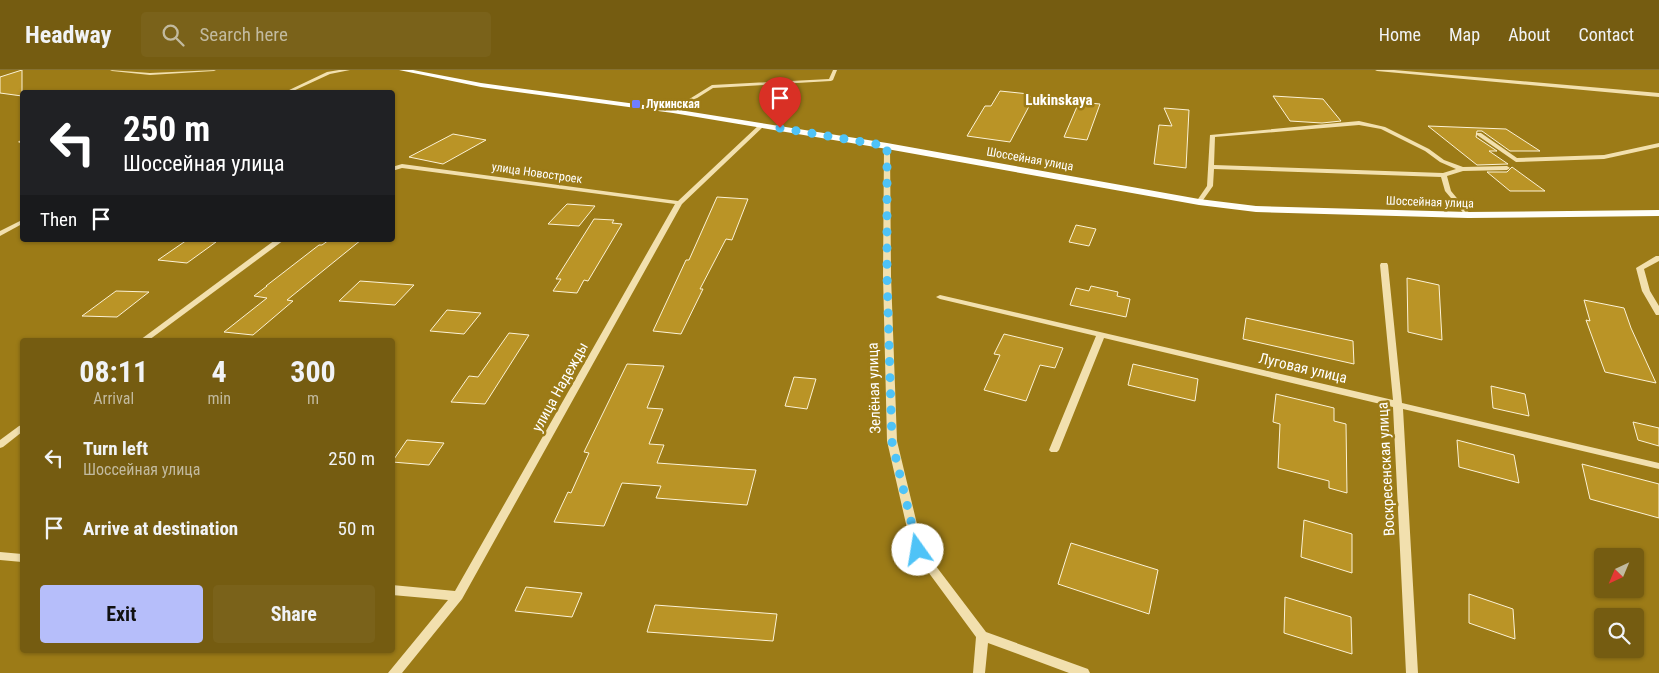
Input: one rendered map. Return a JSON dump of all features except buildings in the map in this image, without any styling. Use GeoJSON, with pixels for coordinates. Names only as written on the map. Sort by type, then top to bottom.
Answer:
{"type":"FeatureCollection","features":[{"type":"Feature","properties":{"kind":"main road","name":"Шоссейная улица"},"geometry":{"type":"LineString","coordinates":[[402,70],[481,85],[762,125],[1199,202],[1256,209],[1468,216],[1659,213]]}},
{"type":"Feature","properties":{"kind":"street"},"geometry":{"type":"LineString","coordinates":[[112,70],[150,74],[214,70]]}},
{"type":"Feature","properties":{"kind":"street"},"geometry":{"type":"LineString","coordinates":[[292,90],[331,71],[348,70]]}},
{"type":"Feature","properties":{"kind":"street"},"geometry":{"type":"LineString","coordinates":[[673,111],[712,87],[831,80],[835,70]]}},
{"type":"Feature","properties":{"kind":"street"},"geometry":{"type":"LineString","coordinates":[[1377,70],[1659,95]]}},
{"type":"Feature","properties":{"kind":"street"},"geometry":{"type":"LineString","coordinates":[[1199,202],[1210,186],[1212,136],[1359,123],[1383,128],[1427,150],[1442,161],[1462,169]]}},
{"type":"Feature","properties":{"kind":"street","name":"улица Надежды"},"geometry":{"type":"LineString","coordinates":[[394,673],[458,596],[679,203],[762,125]]}},
{"type":"Feature","properties":{"kind":"street"},"geometry":{"type":"LineString","coordinates":[[1479,134],[1516,160],[1604,157],[1659,145]]}},
{"type":"Feature","properties":{"kind":"street","name":"Зелёная улица"},"geometry":{"type":"LineString","coordinates":[[887,146],[887,276],[892,442],[918,550],[982,636]]}},
{"type":"Feature","properties":{"kind":"street","name":"улица Новостроек"},"geometry":{"type":"LineString","coordinates":[[395,168],[402,166],[679,203]]}},
{"type":"Feature","properties":{"kind":"street"},"geometry":{"type":"LineString","coordinates":[[1211,167],[1444,175],[1462,169],[1507,168]]}},
{"type":"Feature","properties":{"kind":"street"},"geometry":{"type":"LineString","coordinates":[[0,234],[20,223]]}},
{"type":"Feature","properties":{"kind":"street"},"geometry":{"type":"LineString","coordinates":[[147,338],[277,242]]}},
{"type":"Feature","properties":{"kind":"street"},"geometry":{"type":"LineString","coordinates":[[1659,258],[1640,268],[1646,291],[1659,313]]}},
{"type":"Feature","properties":{"kind":"street","name":"Воскресенская улица"},"geometry":{"type":"LineString","coordinates":[[1384,265],[1398,405],[1412,673]]}},
{"type":"Feature","properties":{"kind":"street","name":"Луговая улица"},"geometry":{"type":"LineString","coordinates":[[940,296],[1659,466]]}},
{"type":"Feature","properties":{"kind":"street"},"geometry":{"type":"LineString","coordinates":[[1054,450],[1101,335]]}},
{"type":"Feature","properties":{"kind":"street"},"geometry":{"type":"LineString","coordinates":[[0,445],[20,430]]}},
{"type":"Feature","properties":{"kind":"street"},"geometry":{"type":"LineString","coordinates":[[0,556],[20,558]]}},
{"type":"Feature","properties":{"kind":"street"},"geometry":{"type":"LineString","coordinates":[[395,590],[458,596]]}},
{"type":"Feature","properties":{"kind":"street"},"geometry":{"type":"LineString","coordinates":[[980,673],[982,636],[1084,673]]}},
{"type":"Feature","properties":{"kind":"lane"},"geometry":{"type":"LineString","coordinates":[[1444,175],[1448,191],[1468,216]]}},
{"type":"Feature","properties":{"kind":"place","name":"Лукинская"},"geometry":{"type":"Point","coordinates":[636,104]}},
{"type":"Feature","properties":{"kind":"district","name":"Lukinskaya"},"geometry":{"type":"Point","coordinates":[1059,100]}},
{"type":"Feature","properties":{"kind":"route"},"geometry":{"type":"LineString","coordinates":[[780,128],[887,146],[887,276],[892,442],[918,550]]}}]}
